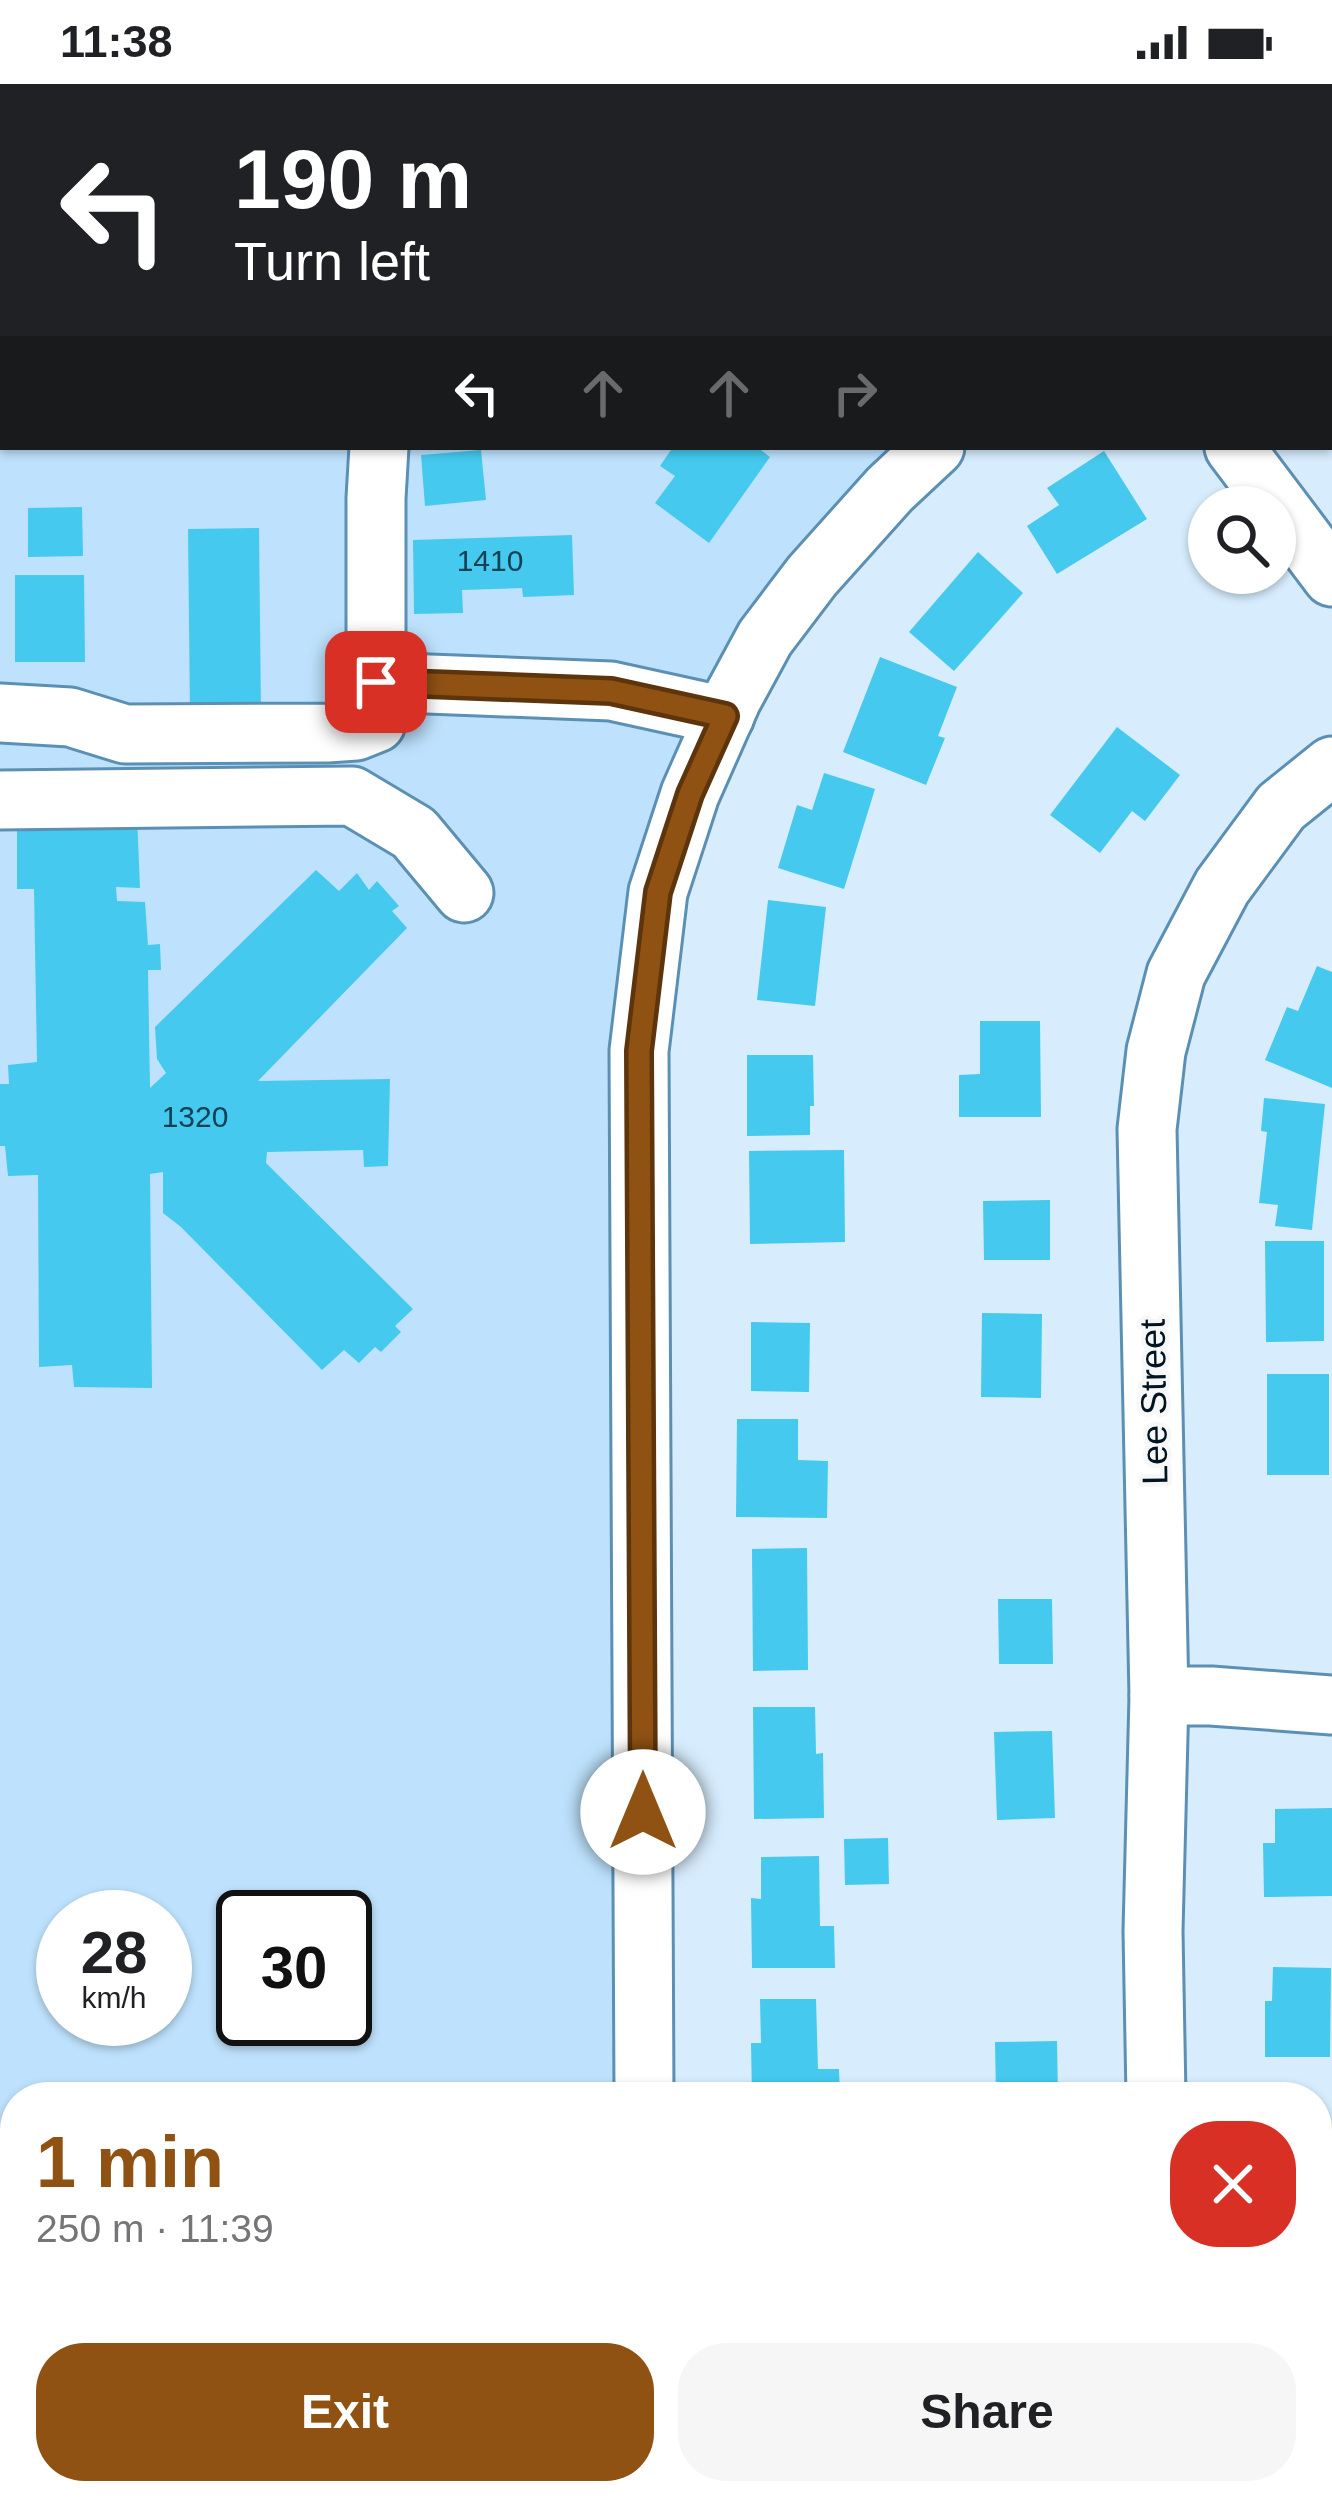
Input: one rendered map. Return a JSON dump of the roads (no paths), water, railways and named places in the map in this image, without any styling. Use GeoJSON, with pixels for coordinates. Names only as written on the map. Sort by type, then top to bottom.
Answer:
{"type":"FeatureCollection","features":[{"type":"Feature","properties":{"kind":"street"},"geometry":{"type":"LineString","coordinates":[[0,713],[70,717],[125,734],[356,731],[376,723],[379,450]]}},
{"type":"Feature","properties":{"kind":"street"},"geometry":{"type":"LineString","coordinates":[[644,2082],[639,1051],[658,892],[690,794],[765,638],[812,576],[932,450]]}},
{"type":"Feature","properties":{"kind":"street"},"geometry":{"type":"LineString","coordinates":[[1236,450],[1332,577]]}},
{"type":"Feature","properties":{"kind":"street"},"geometry":{"type":"LineString","coordinates":[[376,682],[611,691],[725,716]]}},
{"type":"Feature","properties":{"kind":"street","name":"Lee Street"},"geometry":{"type":"LineString","coordinates":[[1156,2082],[1159,1696],[1147,1129],[1156,1051],[1176,974],[1222,886],[1281,807],[1332,766]]}},
{"type":"Feature","properties":{"kind":"street"},"geometry":{"type":"LineString","coordinates":[[0,800],[352,796],[414,833],[464,893]]}},
{"type":"Feature","properties":{"kind":"street"},"geometry":{"type":"LineString","coordinates":[[1159,1696],[1332,1705]]}}]}
